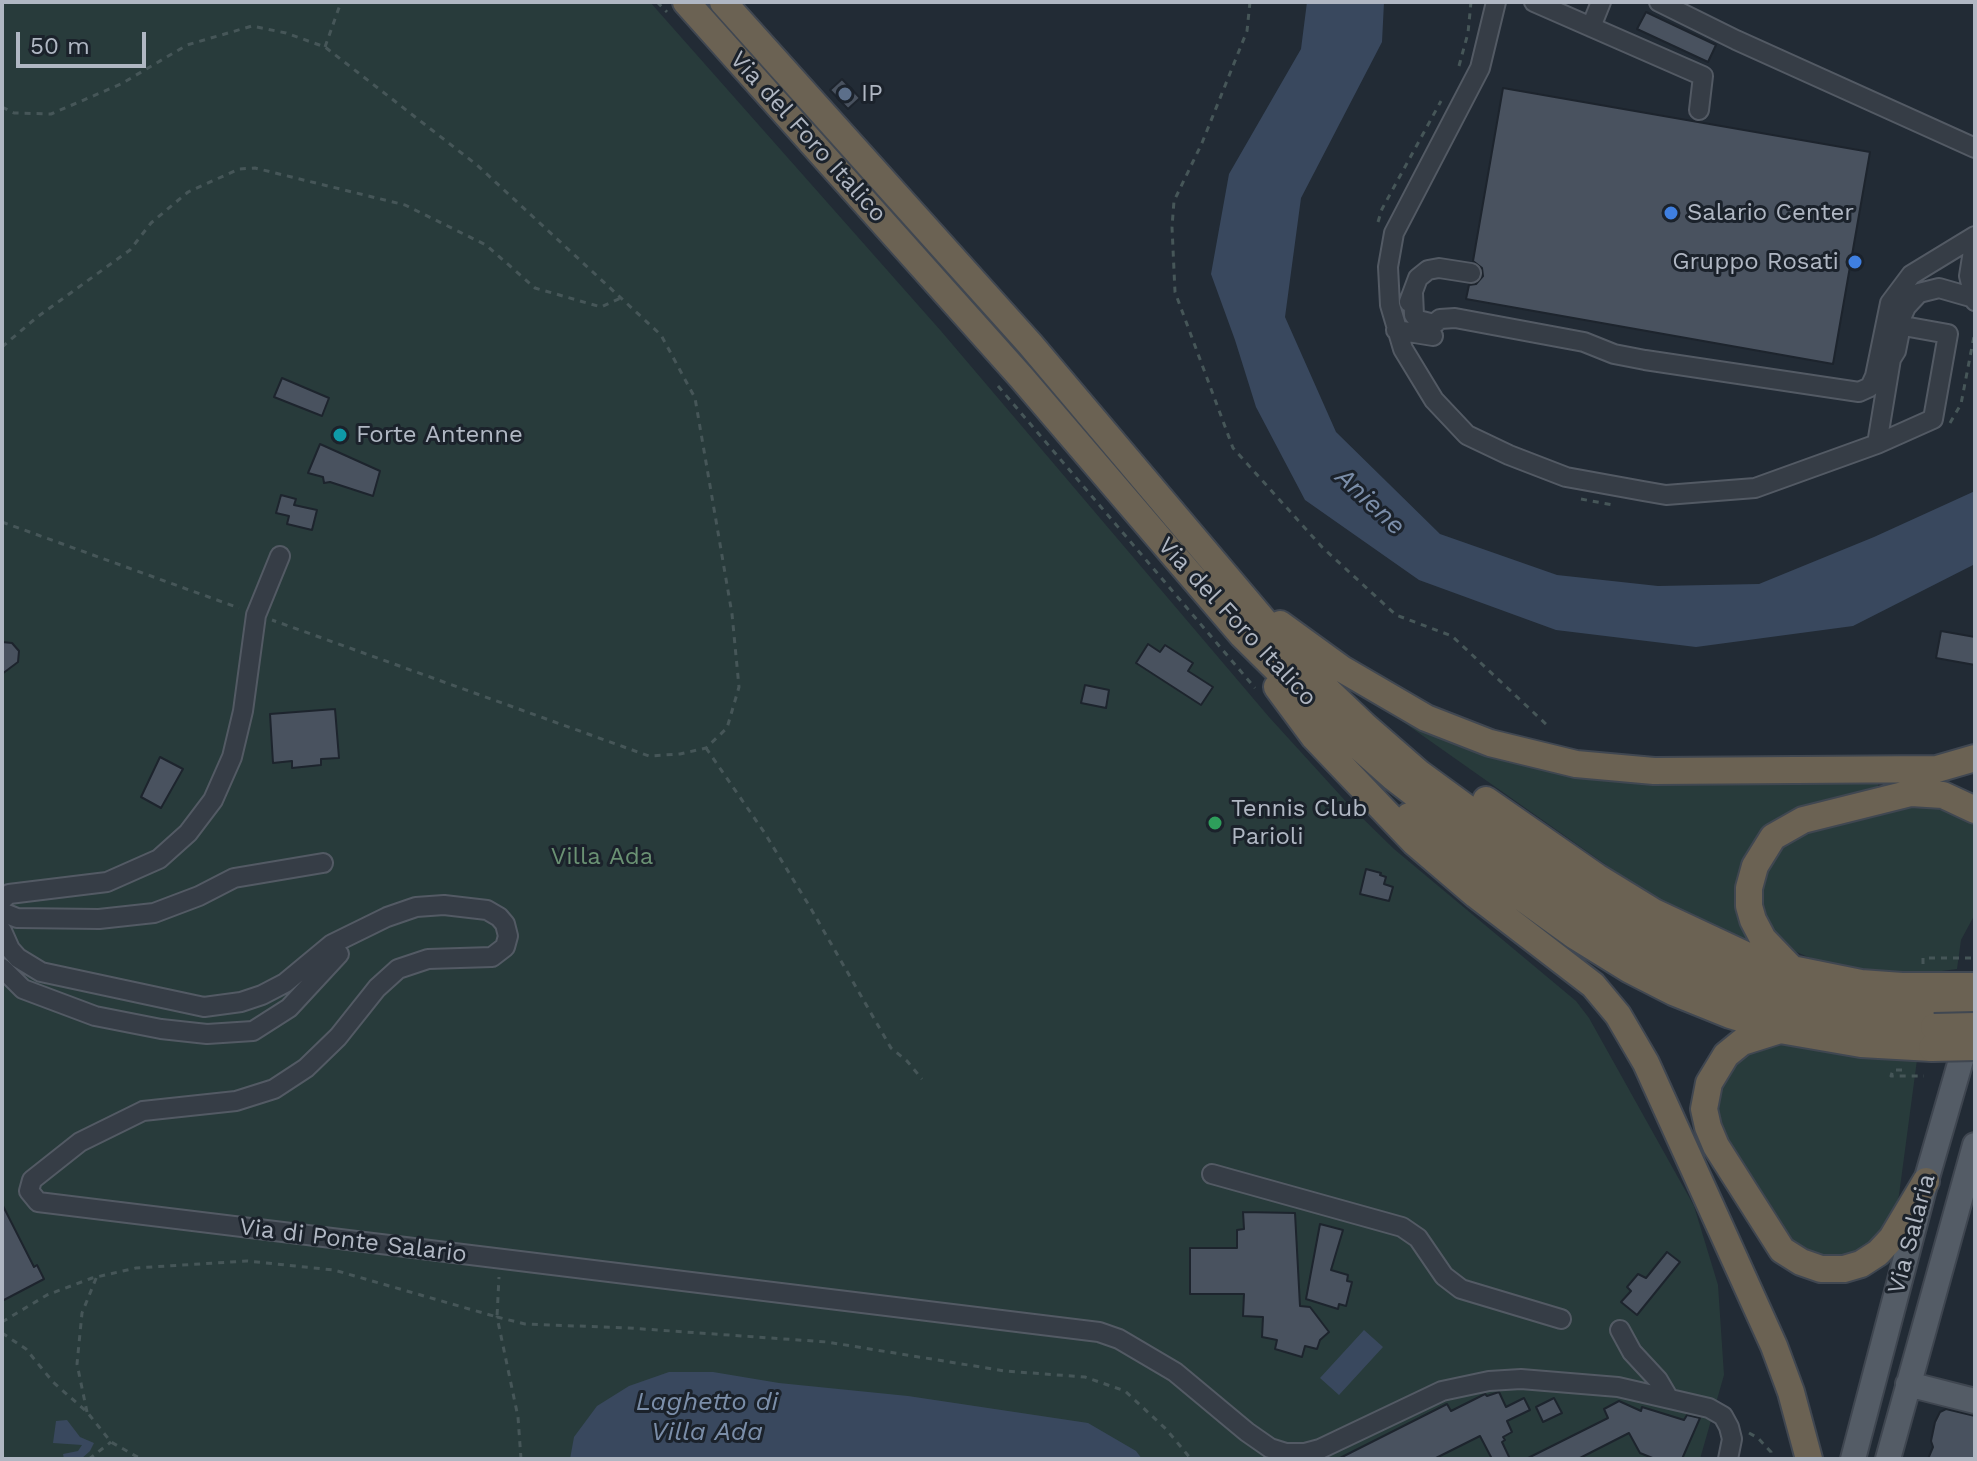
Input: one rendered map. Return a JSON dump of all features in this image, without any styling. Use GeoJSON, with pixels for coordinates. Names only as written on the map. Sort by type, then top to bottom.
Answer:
{"type":"FeatureCollection","features":[{"type":"Feature","properties":{"kind":"highway","name":"Via del Foro Italico"},"geometry":{"type":"LineString","coordinates":[[686,2],[1021,377],[1242,635],[1356,746],[1429,806],[1567,904],[1651,956],[1712,986],[1798,1013],[1874,1025],[1939,1006]]}},
{"type":"Feature","properties":{"kind":"highway","name":"Via del Foro Italico"},"geometry":{"type":"LineString","coordinates":[[723,2],[1030,344],[1302,666],[1448,795],[1606,905],[1684,951],[1745,976],[1812,994],[1867,1003],[1939,1006]]}},
{"type":"Feature","properties":{"kind":"highway"},"geometry":{"type":"LineString","coordinates":[[1238,591],[1322,655],[1377,691],[1446,727],[1516,751],[1596,767],[1664,772],[1937,769],[1975,758]]}},
{"type":"Feature","properties":{"kind":"highway"},"geometry":{"type":"LineString","coordinates":[[1242,635],[1299,719],[1414,842],[1476,895],[1593,985],[1618,1015],[1646,1063],[1774,1346],[1798,1412],[1809,1459]]}},
{"type":"Feature","properties":{"kind":"highway"},"geometry":{"type":"LineString","coordinates":[[1337,700],[1645,907],[1730,949],[1792,969],[1885,986],[1939,1006],[1975,1026]]}},
{"type":"Feature","properties":{"kind":"highway"},"geometry":{"type":"LineString","coordinates":[[1331,754],[1461,856],[1614,961],[1696,1002],[1780,1030],[1861,1044],[1975,986]]}},
{"type":"Feature","properties":{"kind":"highway"},"geometry":{"type":"LineString","coordinates":[[1792,969],[1763,939],[1749,906],[1749,888],[1755,866],[1773,837],[1803,820],[1911,793],[1943,795],[1975,810]]}},
{"type":"Feature","properties":{"kind":"highway"},"geometry":{"type":"LineString","coordinates":[[1939,1006],[1975,1007]]}},
{"type":"Feature","properties":{"kind":"highway"},"geometry":{"type":"LineString","coordinates":[[1939,1006],[1975,1047]]}},
{"type":"Feature","properties":{"kind":"highway"},"geometry":{"type":"LineString","coordinates":[[1780,1030],[1742,1042],[1726,1055],[1709,1083],[1704,1109],[1711,1136],[1721,1156],[1782,1250],[1801,1262],[1821,1269],[1844,1269],[1861,1264],[1878,1253],[1892,1238],[1926,1181]]}},
{"type":"Feature","properties":{"kind":"main road","name":"Via Salaria"},"geometry":{"type":"LineString","coordinates":[[1853,1459],[1975,1007]]}},
{"type":"Feature","properties":{"kind":"main road","name":"Via Salaria"},"geometry":{"type":"LineString","coordinates":[[1888,1459],[1975,1145]]}},
{"type":"Feature","properties":{"kind":"main road"},"geometry":{"type":"LineString","coordinates":[[1908,1384],[1975,1401]]}},
{"type":"Feature","properties":{"kind":"street"},"geometry":{"type":"LineString","coordinates":[[1496,2],[1480,68],[1394,233],[1388,267],[1390,305],[1403,349],[1434,400],[1467,435],[1566,477],[1666,495],[1755,488],[1877,444],[1933,419],[1948,334],[1898,325]]}},
{"type":"Feature","properties":{"kind":"street"},"geometry":{"type":"LineString","coordinates":[[1534,2],[1703,76],[1699,110]]}},
{"type":"Feature","properties":{"kind":"street"},"geometry":{"type":"LineString","coordinates":[[1591,27],[1601,2]]}},
{"type":"Feature","properties":{"kind":"street"},"geometry":{"type":"LineString","coordinates":[[1659,2],[1975,148]]}},
{"type":"Feature","properties":{"kind":"street"},"geometry":{"type":"LineString","coordinates":[[1413,293],[1414,315],[1418,320],[1434,324],[1440,319],[1455,318],[1584,342],[1614,354],[1645,360],[1859,392],[1870,387],[1875,376],[1890,303],[1911,275],[1975,237]]}},
{"type":"Feature","properties":{"kind":"street"},"geometry":{"type":"LineString","coordinates":[[1975,237],[1969,276],[1975,300]]}},
{"type":"Feature","properties":{"kind":"street"},"geometry":{"type":"LineString","coordinates":[[1396,330],[1418,278],[1428,270],[1439,268],[1471,273]]}},
{"type":"Feature","properties":{"kind":"street"},"geometry":{"type":"LineString","coordinates":[[1877,444],[1891,359],[1888,353],[1891,335],[1906,307],[1919,293],[1939,288],[1975,300]]}},
{"type":"Feature","properties":{"kind":"street"},"geometry":{"type":"LineString","coordinates":[[1396,330],[1433,336]]}},
{"type":"Feature","properties":{"kind":"street"},"geometry":{"type":"LineString","coordinates":[[2,900],[9,894],[107,882],[159,859],[188,833],[213,800],[232,757],[243,711],[256,615],[280,556]]}},
{"type":"Feature","properties":{"kind":"street"},"geometry":{"type":"LineString","coordinates":[[2,912],[17,918],[99,919],[154,913],[199,896],[234,878],[323,863]]}},
{"type":"Feature","properties":{"kind":"street","name":"Via di Ponte Salario"},"geometry":{"type":"LineString","coordinates":[[2,931],[18,958],[41,972],[204,1007],[241,1002],[262,995],[285,983],[332,944],[387,917],[416,907],[444,905],[487,910],[505,924],[508,936],[505,947],[492,957],[428,959],[398,969],[377,988],[338,1037],[306,1068],[274,1089],[236,1101],[143,1111],[80,1142],[32,1180],[29,1191],[38,1202],[1057,1324],[1108,1333],[1175,1372],[1247,1432],[1270,1448],[1286,1453],[1320,1449],[1428,1396],[1472,1384],[1511,1379],[1618,1387],[1702,1405],[1723,1416],[1732,1436],[1728,1459]]}},
{"type":"Feature","properties":{"kind":"street"},"geometry":{"type":"LineString","coordinates":[[2,968],[23,989],[95,1016],[207,1034],[253,1031],[289,1008],[339,954]]}},
{"type":"Feature","properties":{"kind":"street"},"geometry":{"type":"LineString","coordinates":[[1212,1174],[1402,1227],[1418,1238],[1444,1276],[1461,1289],[1561,1319]]}},
{"type":"Feature","properties":{"kind":"street"},"geometry":{"type":"LineString","coordinates":[[1620,1330],[1632,1352],[1658,1380],[1668,1397]]}},
{"type":"Feature","properties":{"kind":"path"},"geometry":{"type":"LineString","coordinates":[[325,47],[341,2]]}},
{"type":"Feature","properties":{"kind":"path"},"geometry":{"type":"LineString","coordinates":[[1250,2],[1247,31],[1202,143],[1174,201],[1172,227],[1175,292],[1233,448],[1322,547],[1396,615],[1452,636],[1548,726]]}},
{"type":"Feature","properties":{"kind":"path"},"geometry":{"type":"LineString","coordinates":[[2,107],[14,113],[51,114],[121,84],[187,45],[252,26],[286,33],[325,47],[477,165],[661,335],[695,398],[732,614],[739,687],[727,728],[706,748],[649,756],[2,522]]}},
{"type":"Feature","properties":{"kind":"path"},"geometry":{"type":"LineString","coordinates":[[2,347],[36,318],[130,250],[151,223],[188,192],[239,169],[255,168],[405,205],[486,245],[535,288],[601,307],[621,298]]}},
{"type":"Feature","properties":{"kind":"path"},"geometry":{"type":"LineString","coordinates":[[706,748],[764,832],[891,1048],[922,1079]]}},
{"type":"Feature","properties":{"kind":"path"},"geometry":{"type":"LineString","coordinates":[[1939,1006],[1923,958],[1975,958]]}},
{"type":"Feature","properties":{"kind":"path"},"geometry":{"type":"LineString","coordinates":[[1903,1069],[1893,1070],[1891,1076],[1924,1076]]}},
{"type":"Feature","properties":{"kind":"path"},"geometry":{"type":"LineString","coordinates":[[2,1322],[47,1295],[97,1276],[136,1268],[247,1261],[334,1270],[525,1324],[827,1342],[1005,1371],[1085,1377],[1125,1391],[1166,1429],[1191,1459]]}},
{"type":"Feature","properties":{"kind":"path"},"geometry":{"type":"LineString","coordinates":[[499,1269],[497,1317],[518,1417],[521,1459]]}},
{"type":"Feature","properties":{"kind":"path"},"geometry":{"type":"LineString","coordinates":[[87,1412],[77,1364],[82,1313],[97,1276]]}},
{"type":"Feature","properties":{"kind":"path"},"geometry":{"type":"LineString","coordinates":[[2,1333],[26,1349],[53,1382],[87,1412],[111,1442],[141,1459]]}},
{"type":"Feature","properties":{"kind":"path"},"geometry":{"type":"LineString","coordinates":[[1750,1433],[1771,1452],[1772,1459]]}},
{"type":"Feature","properties":{"kind":"path"},"geometry":{"type":"LineString","coordinates":[[89,1459],[111,1442]]}},
{"type":"Feature","properties":{"kind":"green space","name":"Villa Ada"},"geometry":{"type":"Polygon","coordinates":[[[2,2],[650,2],[941,331],[1269,717],[1350,806],[1394,849],[1576,1001],[1589,1018],[1694,1206],[1718,1285],[1724,1375],[1700,1459],[2,1459],[2,2]]]}},
{"type":"Feature","properties":{"kind":"green space"},"geometry":{"type":"Polygon","coordinates":[[[1399,719],[1488,752],[1607,779],[1878,784],[1878,791],[1798,810],[1775,820],[1761,834],[1742,868],[1756,945],[1653,898],[1399,719]]]}},
{"type":"Feature","properties":{"kind":"green space"},"geometry":{"type":"Polygon","coordinates":[[[1911,804],[1933,805],[1965,817],[1975,827],[1975,914],[1961,940],[1957,969],[1919,974],[1861,970],[1827,965],[1787,948],[1769,925],[1762,898],[1761,884],[1778,845],[1800,830],[1911,804]]]}},
{"type":"Feature","properties":{"kind":"green space"},"geometry":{"type":"Polygon","coordinates":[[[1769,1040],[1917,1060],[1899,1195],[1893,1218],[1865,1253],[1820,1259],[1786,1240],[1722,1135],[1716,1100],[1731,1063],[1769,1040]]]}},
{"type":"Feature","properties":{"kind":"water","name":"Aniene"},"geometry":{"type":"Polygon","coordinates":[[[1307,2],[1384,2],[1382,42],[1301,198],[1285,317],[1336,432],[1440,534],[1557,575],[1658,586],[1759,584],[1975,491],[1975,564],[1853,626],[1696,647],[1556,630],[1419,580],[1305,500],[1256,407],[1211,274],[1229,174],[1301,49],[1307,2]]]}},
{"type":"Feature","properties":{"kind":"water"},"geometry":{"type":"Polygon","coordinates":[[[1364,1330],[1383,1347],[1339,1395],[1320,1378],[1364,1330]]]}},
{"type":"Feature","properties":{"kind":"water","name":"Laghetto di Villa Ada"},"geometry":{"type":"Polygon","coordinates":[[[669,1372],[713,1372],[779,1383],[908,1396],[1088,1423],[1136,1451],[1142,1459],[570,1459],[574,1437],[597,1406],[629,1386],[669,1372]]]}},
{"type":"Feature","properties":{"kind":"water"},"geometry":{"type":"Polygon","coordinates":[[[67,1420],[80,1437],[94,1443],[81,1459],[64,1459],[63,1454],[78,1451],[82,1445],[53,1443],[56,1421],[67,1420]]]}},
{"type":"Feature","properties":{"kind":"building"},"geometry":{"type":"Polygon","coordinates":[[[1646,12],[1716,45],[1708,62],[1637,29],[1646,12]]]}},
{"type":"Feature","properties":{"kind":"building","name":"IP"},"geometry":{"type":"Polygon","coordinates":[[[842,79],[860,98],[848,109],[830,90],[842,79]]]}},
{"type":"Feature","properties":{"kind":"building","name":"Salario Center"},"geometry":{"type":"Polygon","coordinates":[[[1503,88],[1870,152],[1833,364],[1466,299],[1469,285],[1476,284],[1483,276],[1482,268],[1473,261],[1503,88]]]}},
{"type":"Feature","properties":{"kind":"building"},"geometry":{"type":"Polygon","coordinates":[[[282,378],[329,398],[322,416],[274,397],[282,378]]]}},
{"type":"Feature","properties":{"kind":"building"},"geometry":{"type":"Polygon","coordinates":[[[320,444],[380,471],[373,496],[330,482],[324,483],[323,477],[308,473],[320,444]]]}},
{"type":"Feature","properties":{"kind":"building"},"geometry":{"type":"Polygon","coordinates":[[[281,495],[296,499],[294,505],[317,510],[312,530],[287,524],[289,516],[276,513],[281,495]]]}},
{"type":"Feature","properties":{"kind":"building"},"geometry":{"type":"Polygon","coordinates":[[[1941,631],[1975,637],[1975,665],[1936,658],[1941,631]]]}},
{"type":"Feature","properties":{"kind":"building"},"geometry":{"type":"Polygon","coordinates":[[[2,642],[12,643],[19,651],[18,662],[2,674],[2,642]]]}},
{"type":"Feature","properties":{"kind":"building"},"geometry":{"type":"Polygon","coordinates":[[[1148,644],[1160,652],[1165,645],[1193,663],[1188,671],[1213,687],[1201,705],[1136,663],[1148,644]]]}},
{"type":"Feature","properties":{"kind":"building"},"geometry":{"type":"Polygon","coordinates":[[[1085,685],[1109,690],[1106,708],[1081,703],[1085,685]]]}},
{"type":"Feature","properties":{"kind":"building"},"geometry":{"type":"Polygon","coordinates":[[[335,709],[339,758],[321,759],[321,765],[292,768],[292,761],[273,763],[270,714],[335,709]]]}},
{"type":"Feature","properties":{"kind":"building"},"geometry":{"type":"Polygon","coordinates":[[[160,757],[183,769],[161,808],[141,797],[160,757]]]}},
{"type":"Feature","properties":{"kind":"building"},"geometry":{"type":"Polygon","coordinates":[[[1366,869],[1386,877],[1384,884],[1393,887],[1389,901],[1360,894],[1366,869]]]}},
{"type":"Feature","properties":{"kind":"building"},"geometry":{"type":"Polygon","coordinates":[[[2,1204],[34,1267],[37,1265],[44,1279],[2,1301],[2,1204]]]}},
{"type":"Feature","properties":{"kind":"building"},"geometry":{"type":"Polygon","coordinates":[[[1243,1212],[1295,1213],[1300,1306],[1310,1307],[1329,1332],[1320,1340],[1317,1349],[1305,1346],[1302,1357],[1275,1349],[1277,1340],[1262,1337],[1263,1317],[1243,1316],[1244,1294],[1190,1294],[1190,1248],[1237,1248],[1237,1230],[1244,1229],[1243,1212]]]}},
{"type":"Feature","properties":{"kind":"building"},"geometry":{"type":"Polygon","coordinates":[[[1320,1224],[1343,1230],[1331,1270],[1348,1275],[1347,1281],[1352,1282],[1346,1306],[1339,1304],[1338,1309],[1306,1299],[1320,1224]]]}},
{"type":"Feature","properties":{"kind":"building"},"geometry":{"type":"Polygon","coordinates":[[[1667,1252],[1680,1262],[1637,1315],[1621,1302],[1631,1291],[1627,1287],[1638,1274],[1646,1278],[1667,1252]]]}},
{"type":"Feature","properties":{"kind":"building"},"geometry":{"type":"Polygon","coordinates":[[[1499,1392],[1506,1407],[1524,1398],[1530,1410],[1507,1421],[1512,1432],[1503,1437],[1505,1440],[1502,1442],[1510,1459],[1492,1459],[1480,1436],[1434,1459],[1338,1459],[1447,1404],[1451,1411],[1485,1394],[1499,1392]]]}},
{"type":"Feature","properties":{"kind":"building"},"geometry":{"type":"Polygon","coordinates":[[[1554,1398],[1562,1413],[1543,1422],[1536,1407],[1554,1398]]]}},
{"type":"Feature","properties":{"kind":"building"},"geometry":{"type":"Polygon","coordinates":[[[1619,1401],[1641,1411],[1642,1407],[1684,1420],[1687,1415],[1700,1418],[1682,1459],[1655,1459],[1640,1453],[1629,1433],[1578,1459],[1526,1459],[1608,1418],[1604,1409],[1619,1401]]]}},
{"type":"Feature","properties":{"kind":"building"},"geometry":{"type":"Polygon","coordinates":[[[1946,1409],[1975,1416],[1975,1459],[1928,1459],[1933,1447],[1931,1441],[1935,1422],[1940,1412],[1946,1409]]]}},
{"type":"Feature","properties":{"kind":"place","name":"IP"},"geometry":{"type":"Point","coordinates":[845,94]}},
{"type":"Feature","properties":{"kind":"place","name":"Salario Center"},"geometry":{"type":"Point","coordinates":[1671,213]}},
{"type":"Feature","properties":{"kind":"place","name":"Gruppo Rosati"},"geometry":{"type":"Point","coordinates":[1855,262]}},
{"type":"Feature","properties":{"kind":"place","name":"Forte Antenne"},"geometry":{"type":"Point","coordinates":[340,435]}},
{"type":"Feature","properties":{"kind":"place","name":"Tennis Club Parioli"},"geometry":{"type":"Point","coordinates":[1215,823]}}]}
